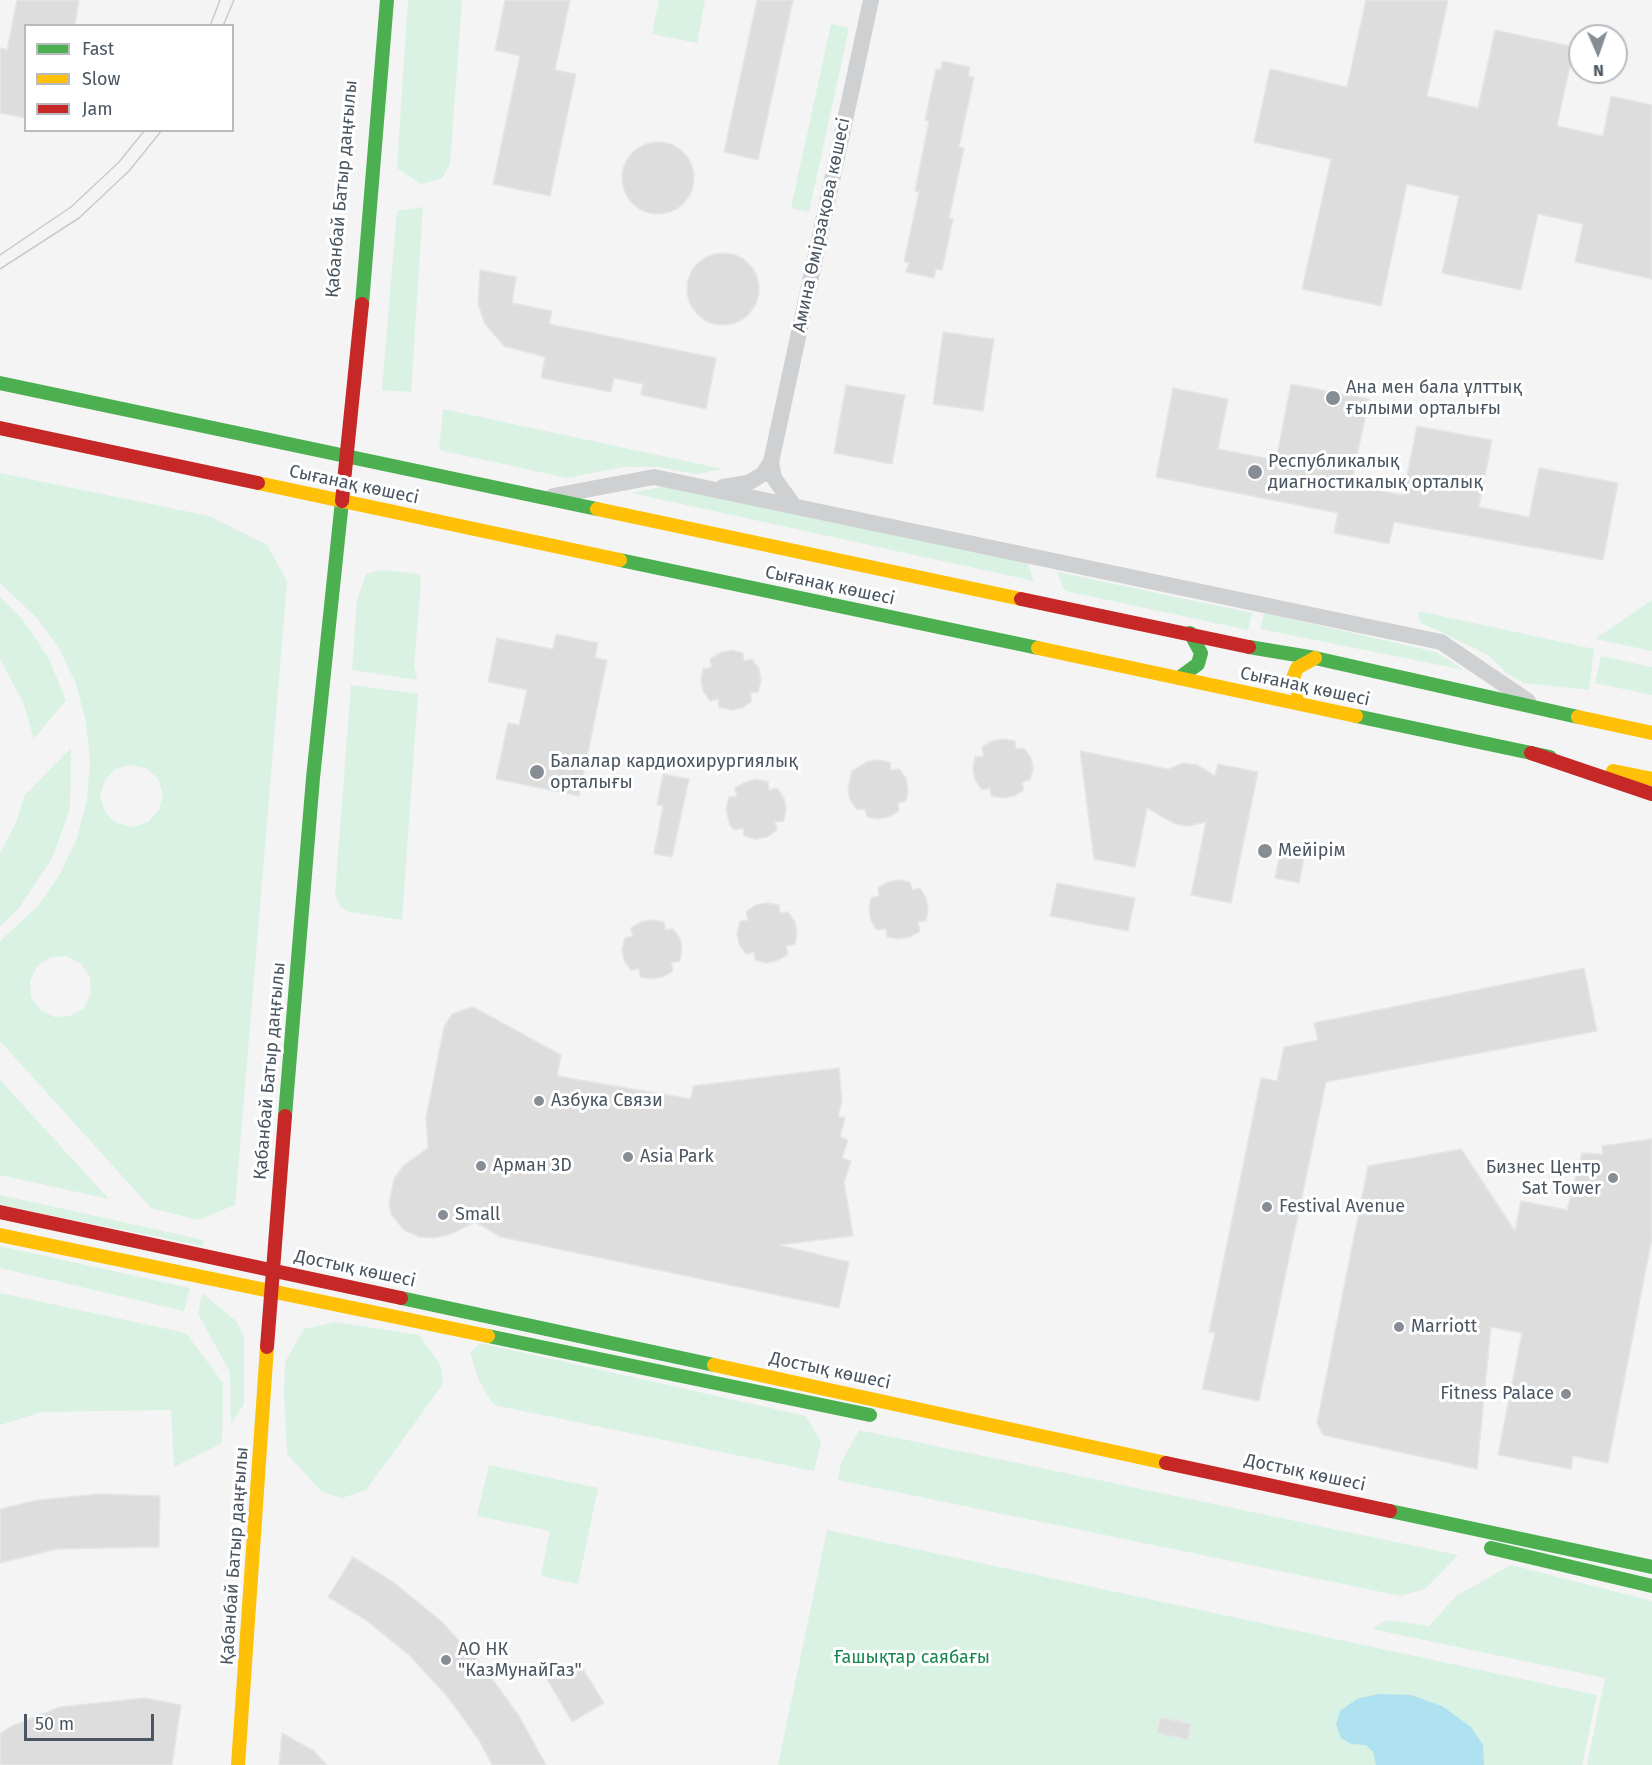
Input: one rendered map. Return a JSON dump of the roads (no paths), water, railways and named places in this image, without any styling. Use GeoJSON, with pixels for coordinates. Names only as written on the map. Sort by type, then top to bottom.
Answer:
{"type":"FeatureCollection","features":[{"type":"Feature","properties":{"kind":"main road","name":"Қабанбай Батыр даңғылы"},"geometry":{"type":"LineString","coordinates":[[355,381],[348,332],[374,0]]}},
{"type":"Feature","properties":{"kind":"main road","name":"Қабанбай Батыр даңғылы"},"geometry":{"type":"LineString","coordinates":[[238,1765],[270,1292],[313,778],[355,381],[387,0]]}},
{"type":"Feature","properties":{"kind":"main road","name":"Сығанақ көшесі"},"geometry":{"type":"LineString","coordinates":[[0,383],[1315,658],[1652,733]]}},
{"type":"Feature","properties":{"kind":"main road","name":"Сығанақ көшесі"},"geometry":{"type":"LineString","coordinates":[[0,428],[1652,779]]}},
{"type":"Feature","properties":{"kind":"main road"},"geometry":{"type":"LineString","coordinates":[[1179,678],[1198,664],[1201,653],[1190,633]]}},
{"type":"Feature","properties":{"kind":"main road"},"geometry":{"type":"LineString","coordinates":[[1302,703],[1293,678],[1297,668],[1315,658]]}},
{"type":"Feature","properties":{"kind":"main road"},"geometry":{"type":"LineString","coordinates":[[1531,753],[1652,794]]}},
{"type":"Feature","properties":{"kind":"main road","name":"Достық көшесі"},"geometry":{"type":"LineString","coordinates":[[0,1212],[1652,1567]]}},
{"type":"Feature","properties":{"kind":"main road","name":"Достық көшесі"},"geometry":{"type":"LineString","coordinates":[[0,1235],[888,1419]]}},
{"type":"Feature","properties":{"kind":"main road"},"geometry":{"type":"LineString","coordinates":[[1473,1544],[1652,1586]]}},
{"type":"Feature","properties":{"kind":"street","name":"Амина Өмірзақова көшесі"},"geometry":{"type":"LineString","coordinates":[[772,456],[871,0]]}},
{"type":"Feature","properties":{"kind":"street"},"geometry":{"type":"LineString","coordinates":[[713,489],[748,483],[763,474],[772,456]]}},
{"type":"Feature","properties":{"kind":"street"},"geometry":{"type":"LineString","coordinates":[[772,456],[774,478],[794,506]]}},
{"type":"Feature","properties":{"kind":"street"},"geometry":{"type":"LineString","coordinates":[[544,498],[654,477],[1441,642],[1536,707]]}},
{"type":"Feature","properties":{"kind":"water"},"geometry":{"type":"Polygon","coordinates":[[[1378,1694],[1411,1695],[1442,1706],[1471,1727],[1483,1745],[1484,1765],[1376,1765],[1373,1752],[1366,1745],[1351,1744],[1341,1738],[1336,1725],[1340,1711],[1357,1699],[1378,1694]]]}},
{"type":"Feature","properties":{"kind":"tram line"},"geometry":{"type":"LineString","coordinates":[[211,24],[220,0]]}},
{"type":"Feature","properties":{"kind":"tram line"},"geometry":{"type":"LineString","coordinates":[[224,24],[234,0]]}},
{"type":"Feature","properties":{"kind":"tram line"},"geometry":{"type":"LineString","coordinates":[[0,255],[71,207],[119,162],[143,132]]}},
{"type":"Feature","properties":{"kind":"tram line"},"geometry":{"type":"LineString","coordinates":[[0,269],[79,218],[129,171],[160,132]]}},
{"type":"Feature","properties":{"kind":"place","name":"Ана мен бала ұлттық ғылыми орталығы"},"geometry":{"type":"Point","coordinates":[1333,398]}},
{"type":"Feature","properties":{"kind":"place","name":"Республикалық диагностикалық орталық"},"geometry":{"type":"Point","coordinates":[1255,472]}},
{"type":"Feature","properties":{"kind":"place","name":"Балалар кардиохирургиялық орталығы"},"geometry":{"type":"Point","coordinates":[537,772]}},
{"type":"Feature","properties":{"kind":"place","name":"Мейірім"},"geometry":{"type":"Point","coordinates":[1265,851]}},
{"type":"Feature","properties":{"kind":"place","name":"Азбука Связи"},"geometry":{"type":"Point","coordinates":[539,1101]}},
{"type":"Feature","properties":{"kind":"place","name":"Asia Park"},"geometry":{"type":"Point","coordinates":[628,1157]}},
{"type":"Feature","properties":{"kind":"place","name":"Арман 3D"},"geometry":{"type":"Point","coordinates":[481,1166]}},
{"type":"Feature","properties":{"kind":"place","name":"Бизнес Центр Sat Tower"},"geometry":{"type":"Point","coordinates":[1613,1178]}},
{"type":"Feature","properties":{"kind":"place","name":"Festival Avenue"},"geometry":{"type":"Point","coordinates":[1267,1207]}},
{"type":"Feature","properties":{"kind":"place","name":"Small"},"geometry":{"type":"Point","coordinates":[443,1215]}},
{"type":"Feature","properties":{"kind":"place","name":"Marriott"},"geometry":{"type":"Point","coordinates":[1399,1327]}},
{"type":"Feature","properties":{"kind":"place","name":"Fitness Palace"},"geometry":{"type":"Point","coordinates":[1566,1394]}},
{"type":"Feature","properties":{"kind":"place","name":"АО НК \"КазМунайГаз\""},"geometry":{"type":"Point","coordinates":[446,1660]}},
{"type":"Feature","properties":{"kind":"park label","name":"Ғашықтар саябағы"},"geometry":{"type":"Point","coordinates":[912,1658]}}]}
